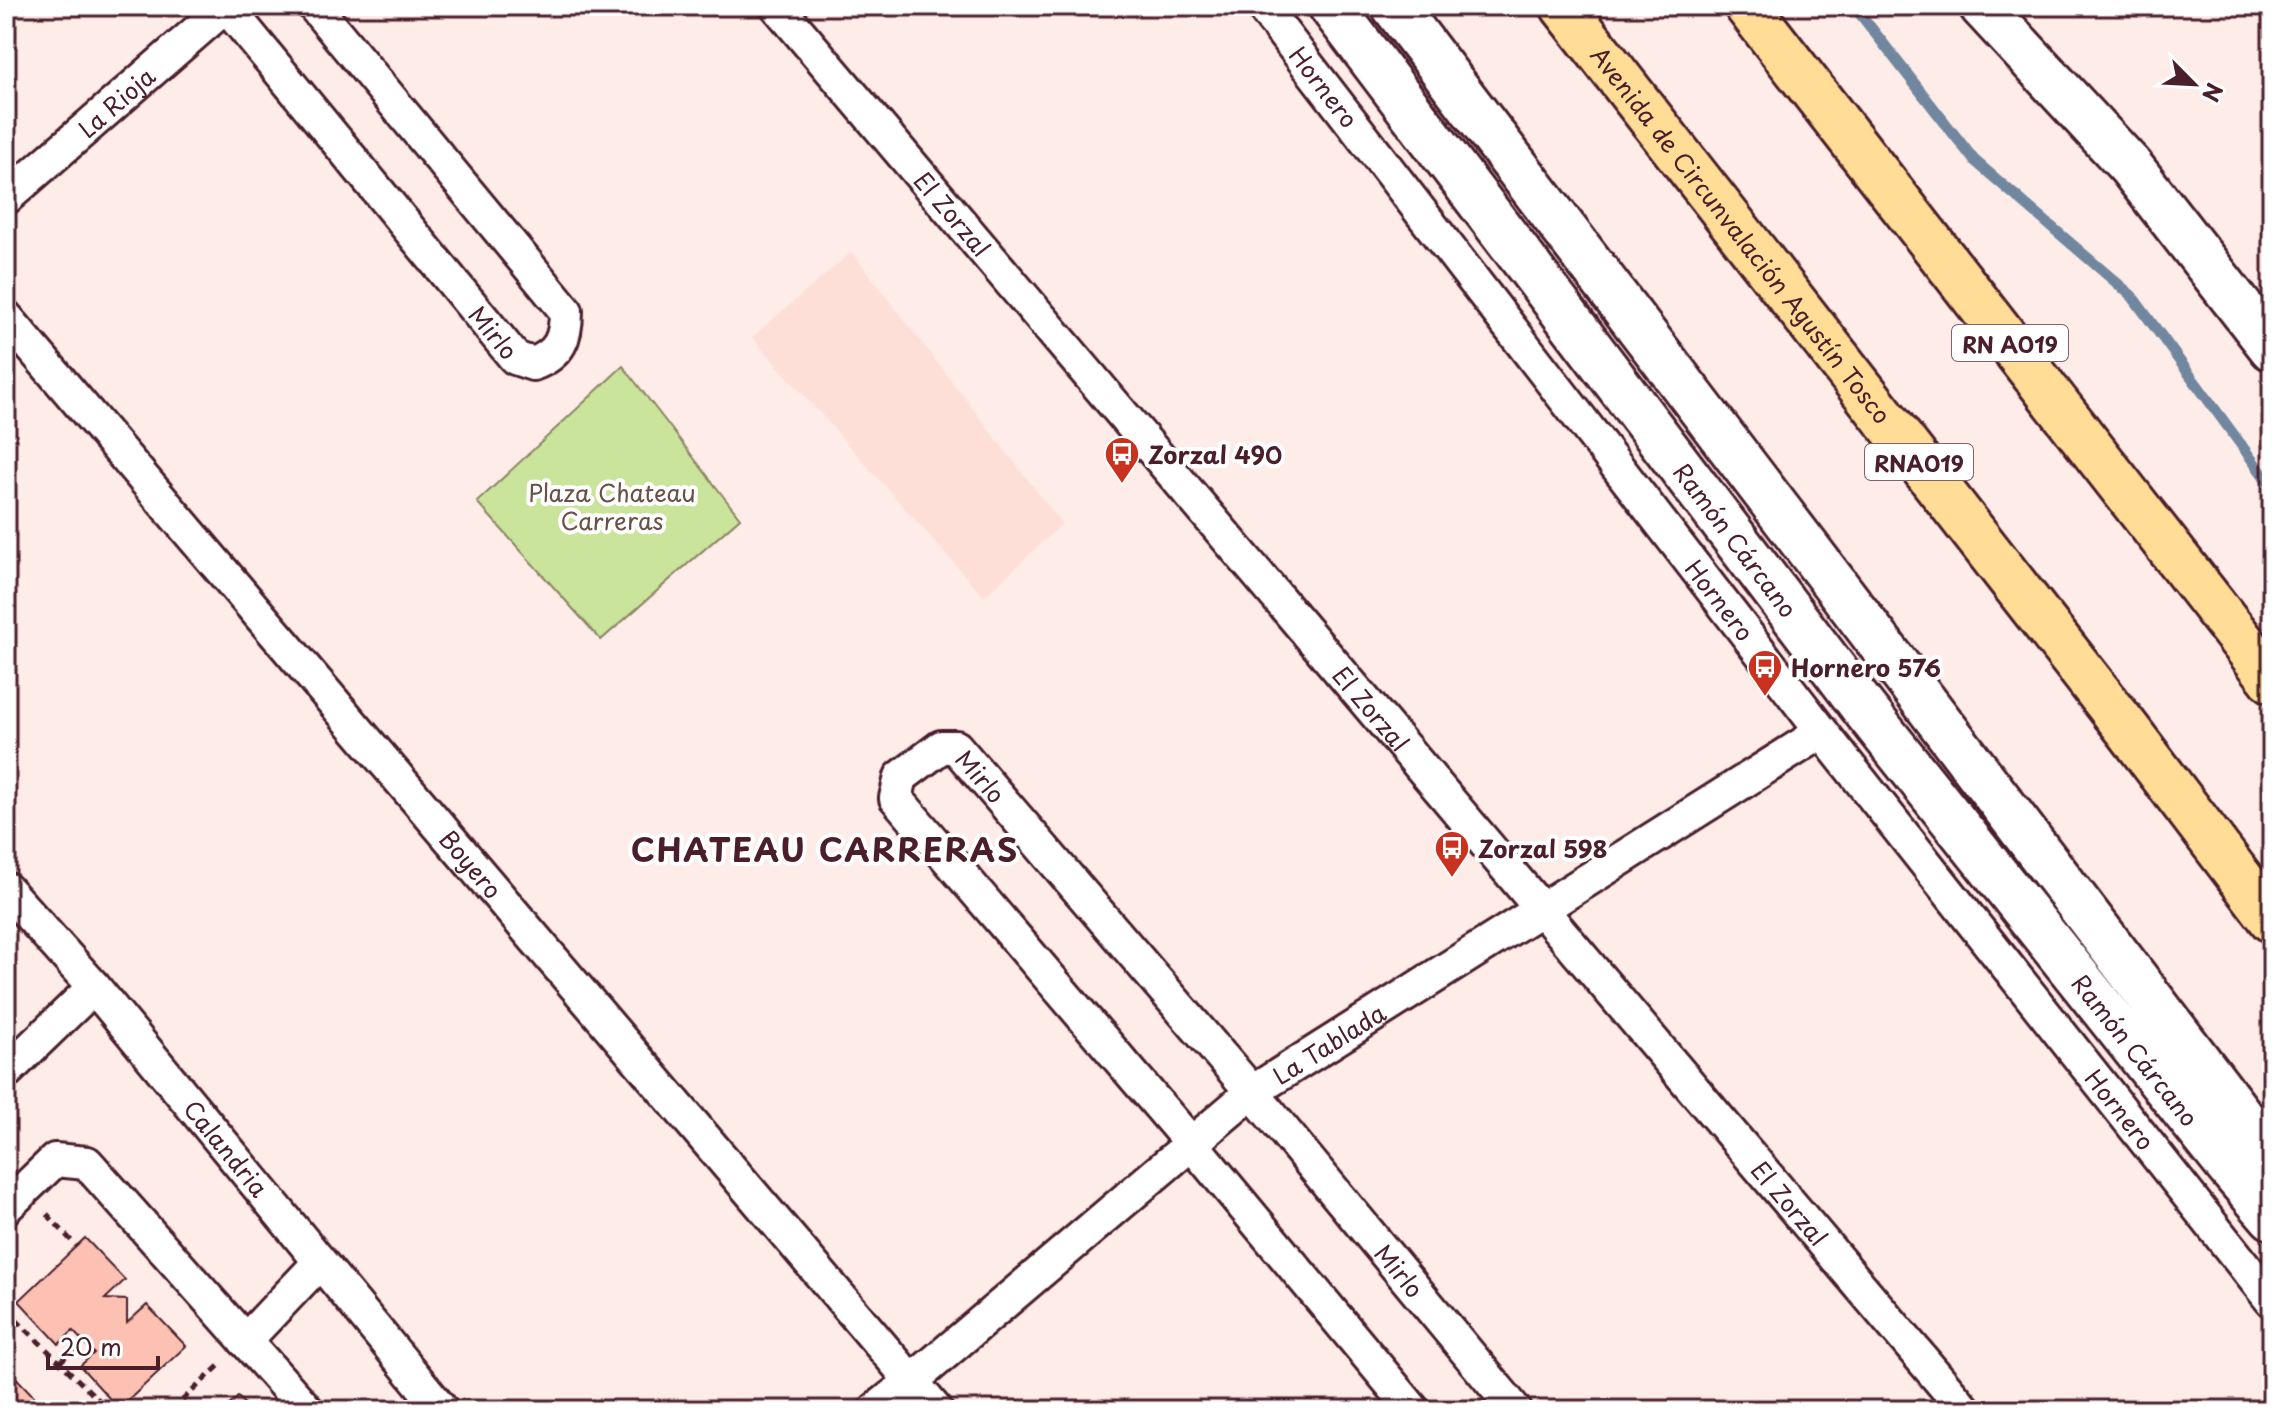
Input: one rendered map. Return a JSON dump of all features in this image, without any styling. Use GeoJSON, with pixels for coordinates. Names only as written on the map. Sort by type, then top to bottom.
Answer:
{"type":"FeatureCollection","features":[{"type":"Feature","properties":{"kind":"highway","name":"Avenida de Circunvalación Agustín Tosco"},"geometry":{"type":"LineString","coordinates":[[1563,6],[2118,717],[2272,920]]}},
{"type":"Feature","properties":{"kind":"highway","name":"RN A019"},"geometry":{"type":"LineString","coordinates":[[1747,6],[2272,680]]}},
{"type":"Feature","properties":{"kind":"main road","name":"Ramón Cárcano"},"geometry":{"type":"LineString","coordinates":[[1331,6],[1865,710],[2272,1217]]}},
{"type":"Feature","properties":{"kind":"main road","name":"Ramón Cárcano"},"geometry":{"type":"LineString","coordinates":[[1394,6],[2238,1112],[2272,1164]]}},
{"type":"Feature","properties":{"kind":"main road"},"geometry":{"type":"LineString","coordinates":[[1982,6],[2130,166],[2272,348]]}},
{"type":"Feature","properties":{"kind":"street","name":"Mirlo"},"geometry":{"type":"LineString","coordinates":[[226,6],[515,358],[533,364],[553,354],[566,333],[566,311],[314,6]]}},
{"type":"Feature","properties":{"kind":"street","name":"La Rioja"},"geometry":{"type":"LineString","coordinates":[[6,198],[226,6]]}},
{"type":"Feature","properties":{"kind":"street","name":"El Zorzal"},"geometry":{"type":"LineString","coordinates":[[777,6],[1965,1410]]}},
{"type":"Feature","properties":{"kind":"street","name":"Hornero"},"geometry":{"type":"LineString","coordinates":[[1262,6],[1822,732],[2272,1301]]}},
{"type":"Feature","properties":{"kind":"street","name":"Boyero"},"geometry":{"type":"LineString","coordinates":[[6,317],[936,1410]]}},
{"type":"Feature","properties":{"kind":"street","name":"La Tablada"},"geometry":{"type":"LineString","coordinates":[[875,1410],[1252,1092],[1822,732]]}},
{"type":"Feature","properties":{"kind":"street","name":"Mirlo"},"geometry":{"type":"LineString","coordinates":[[1413,1410],[1191,1143],[896,798],[901,777],[941,747],[956,747],[1252,1092],[1515,1410]]}},
{"type":"Feature","properties":{"kind":"street","name":"Calandria"},"geometry":{"type":"LineString","coordinates":[[6,889],[94,987],[442,1410]]}},
{"type":"Feature","properties":{"kind":"street"},"geometry":{"type":"LineString","coordinates":[[6,1072],[94,987]]}},
{"type":"Feature","properties":{"kind":"street"},"geometry":{"type":"LineString","coordinates":[[6,1207],[55,1160],[87,1163],[307,1410]]}},
{"type":"Feature","properties":{"kind":"street"},"geometry":{"type":"LineString","coordinates":[[245,1341],[319,1263]]}},
{"type":"Feature","properties":{"kind":"path"},"geometry":{"type":"LineString","coordinates":[[43,1211],[77,1247]]}},
{"type":"Feature","properties":{"kind":"path"},"geometry":{"type":"LineString","coordinates":[[6,1310],[109,1410]]}},
{"type":"Feature","properties":{"kind":"path"},"geometry":{"type":"LineString","coordinates":[[60,1362],[83,1341]]}},
{"type":"Feature","properties":{"kind":"path"},"geometry":{"type":"LineString","coordinates":[[172,1410],[245,1341]]}},
{"type":"Feature","properties":{"kind":"shaded area"},"geometry":{"type":"Polygon","coordinates":[[[852,252],[1062,524],[984,597],[752,337],[852,252]]]}},
{"type":"Feature","properties":{"kind":"green space","name":"Plaza Chateau Carreras"},"geometry":{"type":"Polygon","coordinates":[[[623,366],[740,518],[601,640],[477,502],[623,366]]]}},
{"type":"Feature","properties":{"kind":"building"},"geometry":{"type":"Polygon","coordinates":[[[85,1238],[125,1280],[105,1299],[127,1300],[127,1323],[147,1305],[186,1346],[119,1409],[80,1366],[94,1353],[73,1331],[59,1344],[19,1301],[85,1238]]]}},
{"type":"Feature","properties":{"kind":"building"},"geometry":{"type":"Polygon","coordinates":[[[6,1367],[40,1403],[33,1410],[6,1410],[6,1367]]]}},
{"type":"Feature","properties":{"kind":"building"},"geometry":{"type":"Polygon","coordinates":[[[238,1397],[250,1410],[224,1410],[238,1397]]]}},
{"type":"Feature","properties":{"kind":"waterway"},"geometry":{"type":"LineString","coordinates":[[1854,6],[1974,160],[2132,296],[2272,487]]}},
{"type":"Feature","properties":{"kind":"place","name":"Zorzal 490"},"geometry":{"type":"Point","coordinates":[1122,485]}},
{"type":"Feature","properties":{"kind":"place","name":"Hornero 576"},"geometry":{"type":"Point","coordinates":[1765,698]}},
{"type":"Feature","properties":{"kind":"place","name":"Zorzal 598"},"geometry":{"type":"Point","coordinates":[1452,879]}},
{"type":"Feature","properties":{"kind":"district","name":"CHATEAU CARRERAS"},"geometry":{"type":"Point","coordinates":[825,849]}}]}
